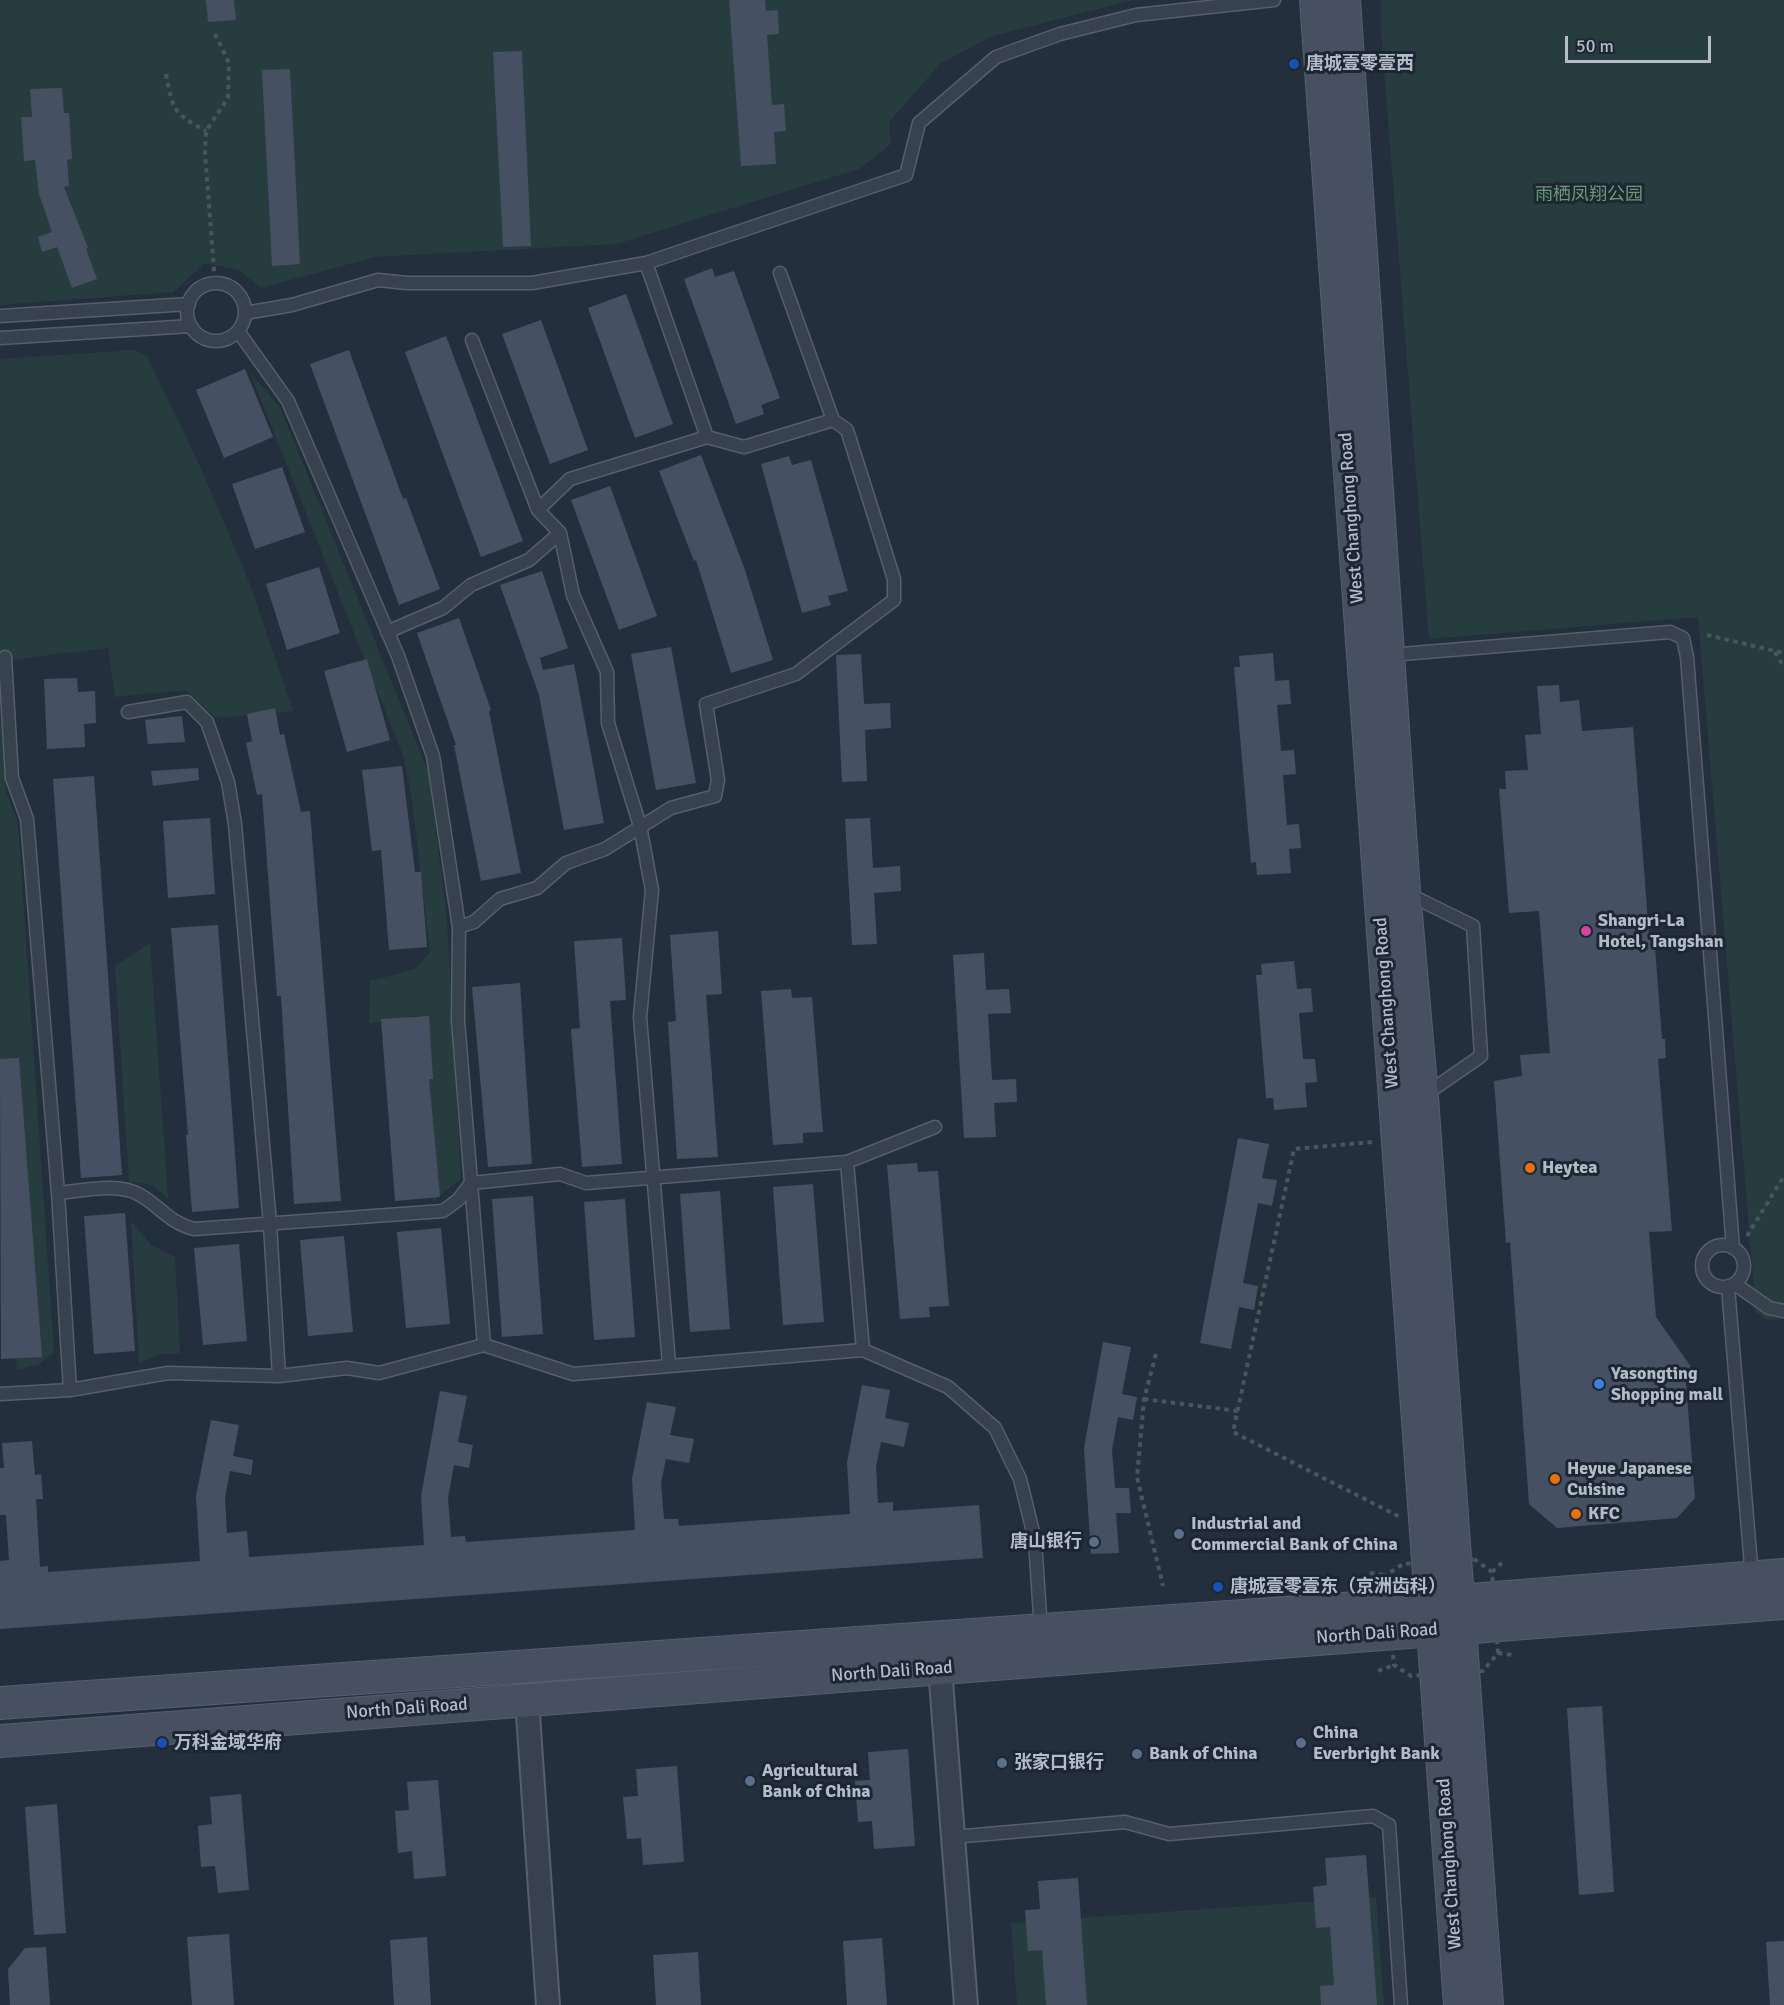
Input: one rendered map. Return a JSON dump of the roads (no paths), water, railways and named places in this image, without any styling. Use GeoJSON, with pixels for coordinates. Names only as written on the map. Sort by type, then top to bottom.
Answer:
{"type":"FeatureCollection","features":[{"type":"Feature","properties":{"kind":"main road","name":"West Changhong Road"},"geometry":{"type":"LineString","coordinates":[[1316,0],[1445,1615],[1487,2005]]}},
{"type":"Feature","properties":{"kind":"main road","name":"West Changhong Road"},"geometry":{"type":"LineString","coordinates":[[1344,0],[1404,892],[1422,1097],[1460,2005]]}},
{"type":"Feature","properties":{"kind":"main road","name":"North Dali Road"},"geometry":{"type":"LineString","coordinates":[[0,1741],[940,1668],[1445,1615],[1784,1575]]}},
{"type":"Feature","properties":{"kind":"main road","name":"North Dali Road"},"geometry":{"type":"LineString","coordinates":[[0,1703],[1041,1631],[1784,1603]]}},
{"type":"Feature","properties":{"kind":"street"},"geometry":{"type":"LineString","coordinates":[[940,1668],[966,2005]]}},
{"type":"Feature","properties":{"kind":"street"},"geometry":{"type":"LineString","coordinates":[[527,1700],[548,2005]]}},
{"type":"Feature","properties":{"kind":"lane"},"geometry":{"type":"LineString","coordinates":[[245,313],[292,305],[378,280],[407,283],[532,284],[646,263],[906,175],[919,123],[996,57],[1060,34],[1136,15],[1274,0]]}},
{"type":"Feature","properties":{"kind":"lane"},"geometry":{"type":"LineString","coordinates":[[646,263],[707,437]]}},
{"type":"Feature","properties":{"kind":"lane"},"geometry":{"type":"LineString","coordinates":[[459,927],[474,922],[500,899],[537,888],[566,863],[605,849],[671,808],[715,796],[718,780],[706,704],[796,674],[894,600],[894,579],[847,430],[833,420],[780,273]]}},
{"type":"Feature","properties":{"kind":"lane"},"geometry":{"type":"LineString","coordinates":[[215,283],[224,284],[240,295],[245,313],[238,331],[223,340],[213,341],[204,339],[191,326],[188,319],[189,304],[199,289],[215,283]]}},
{"type":"Feature","properties":{"kind":"lane"},"geometry":{"type":"LineString","coordinates":[[0,316],[189,304]]}},
{"type":"Feature","properties":{"kind":"lane"},"geometry":{"type":"LineString","coordinates":[[0,338],[191,326]]}},
{"type":"Feature","properties":{"kind":"lane"},"geometry":{"type":"LineString","coordinates":[[238,331],[288,401],[387,632],[433,756],[459,927],[458,1020],[484,1345]]}},
{"type":"Feature","properties":{"kind":"lane"},"geometry":{"type":"LineString","coordinates":[[472,340],[538,510],[560,533],[573,595],[607,672],[608,723],[640,826],[651,890],[640,1017],[669,1364]]}},
{"type":"Feature","properties":{"kind":"lane"},"geometry":{"type":"LineString","coordinates":[[538,510],[570,479],[707,437],[744,447],[833,420]]}},
{"type":"Feature","properties":{"kind":"lane"},"geometry":{"type":"LineString","coordinates":[[387,632],[443,608],[471,585],[529,560],[560,533]]}},
{"type":"Feature","properties":{"kind":"lane"},"geometry":{"type":"LineString","coordinates":[[1388,655],[1670,632],[1683,638],[1687,657],[1738,1245],[1744,1266],[1743,1273],[1732,1285],[1722,1287],[1710,1282],[1703,1271],[1708,1252],[1714,1248],[1738,1245]]}},
{"type":"Feature","properties":{"kind":"lane"},"geometry":{"type":"LineString","coordinates":[[5,657],[12,778],[27,819],[58,1193],[70,1390]]}},
{"type":"Feature","properties":{"kind":"lane"},"geometry":{"type":"LineString","coordinates":[[128,712],[187,702],[207,722],[228,782],[235,824],[270,1224],[279,1376]]}},
{"type":"Feature","properties":{"kind":"lane"},"geometry":{"type":"LineString","coordinates":[[1404,892],[1473,926],[1481,1056],[1422,1097]]}},
{"type":"Feature","properties":{"kind":"lane"},"geometry":{"type":"LineString","coordinates":[[58,1193],[124,1188],[139,1194],[177,1225],[194,1229],[442,1212],[458,1200],[471,1183],[560,1174],[586,1183],[846,1162],[935,1127]]}},
{"type":"Feature","properties":{"kind":"lane"},"geometry":{"type":"LineString","coordinates":[[846,1162],[863,1350]]}},
{"type":"Feature","properties":{"kind":"lane"},"geometry":{"type":"LineString","coordinates":[[1732,1285],[1769,1308],[1784,1311]]}},
{"type":"Feature","properties":{"kind":"lane"},"geometry":{"type":"LineString","coordinates":[[1732,1285],[1752,1578]]}},
{"type":"Feature","properties":{"kind":"lane"},"geometry":{"type":"LineString","coordinates":[[0,1394],[70,1390],[168,1373],[279,1376],[347,1368],[379,1373],[484,1345],[573,1374],[669,1364],[863,1350],[948,1388],[995,1428],[1020,1479],[1035,1540],[1041,1631]]}},
{"type":"Feature","properties":{"kind":"lane"},"geometry":{"type":"LineString","coordinates":[[953,1837],[1125,1822],[1168,1834],[1373,1816],[1389,1825],[1401,2005]]}},
{"type":"Feature","properties":{"kind":"place","name":"唐城壹零壹西"},"geometry":{"type":"Point","coordinates":[1294,64]}},
{"type":"Feature","properties":{"kind":"place","name":"Shangri-La Hotel, Tangshan"},"geometry":{"type":"Point","coordinates":[1586,931]}},
{"type":"Feature","properties":{"kind":"place","name":"Heytea"},"geometry":{"type":"Point","coordinates":[1530,1168]}},
{"type":"Feature","properties":{"kind":"place","name":"Yasongting Shopping mall"},"geometry":{"type":"Point","coordinates":[1599,1384]}},
{"type":"Feature","properties":{"kind":"place","name":"Heyue Japanese Cuisine"},"geometry":{"type":"Point","coordinates":[1555,1479]}},
{"type":"Feature","properties":{"kind":"place","name":"KFC"},"geometry":{"type":"Point","coordinates":[1576,1514]}},
{"type":"Feature","properties":{"kind":"place","name":"Industrial and Commercial Bank of China"},"geometry":{"type":"Point","coordinates":[1179,1534]}},
{"type":"Feature","properties":{"kind":"place","name":"唐山银行"},"geometry":{"type":"Point","coordinates":[1094,1542]}},
{"type":"Feature","properties":{"kind":"place","name":"唐城壹零壹东（京洲齿科）"},"geometry":{"type":"Point","coordinates":[1218,1587]}},
{"type":"Feature","properties":{"kind":"place","name":"万科金域华府"},"geometry":{"type":"Point","coordinates":[162,1743]}},
{"type":"Feature","properties":{"kind":"place","name":"China Everbright Bank"},"geometry":{"type":"Point","coordinates":[1301,1743]}},
{"type":"Feature","properties":{"kind":"place","name":"Bank of China"},"geometry":{"type":"Point","coordinates":[1137,1754]}},
{"type":"Feature","properties":{"kind":"place","name":"张家口银行"},"geometry":{"type":"Point","coordinates":[1002,1763]}},
{"type":"Feature","properties":{"kind":"place","name":"Agricultural Bank of China"},"geometry":{"type":"Point","coordinates":[750,1781]}},
{"type":"Feature","properties":{"kind":"park label","name":"雨栖凤翔公园"},"geometry":{"type":"Point","coordinates":[1589,195]}}]}
